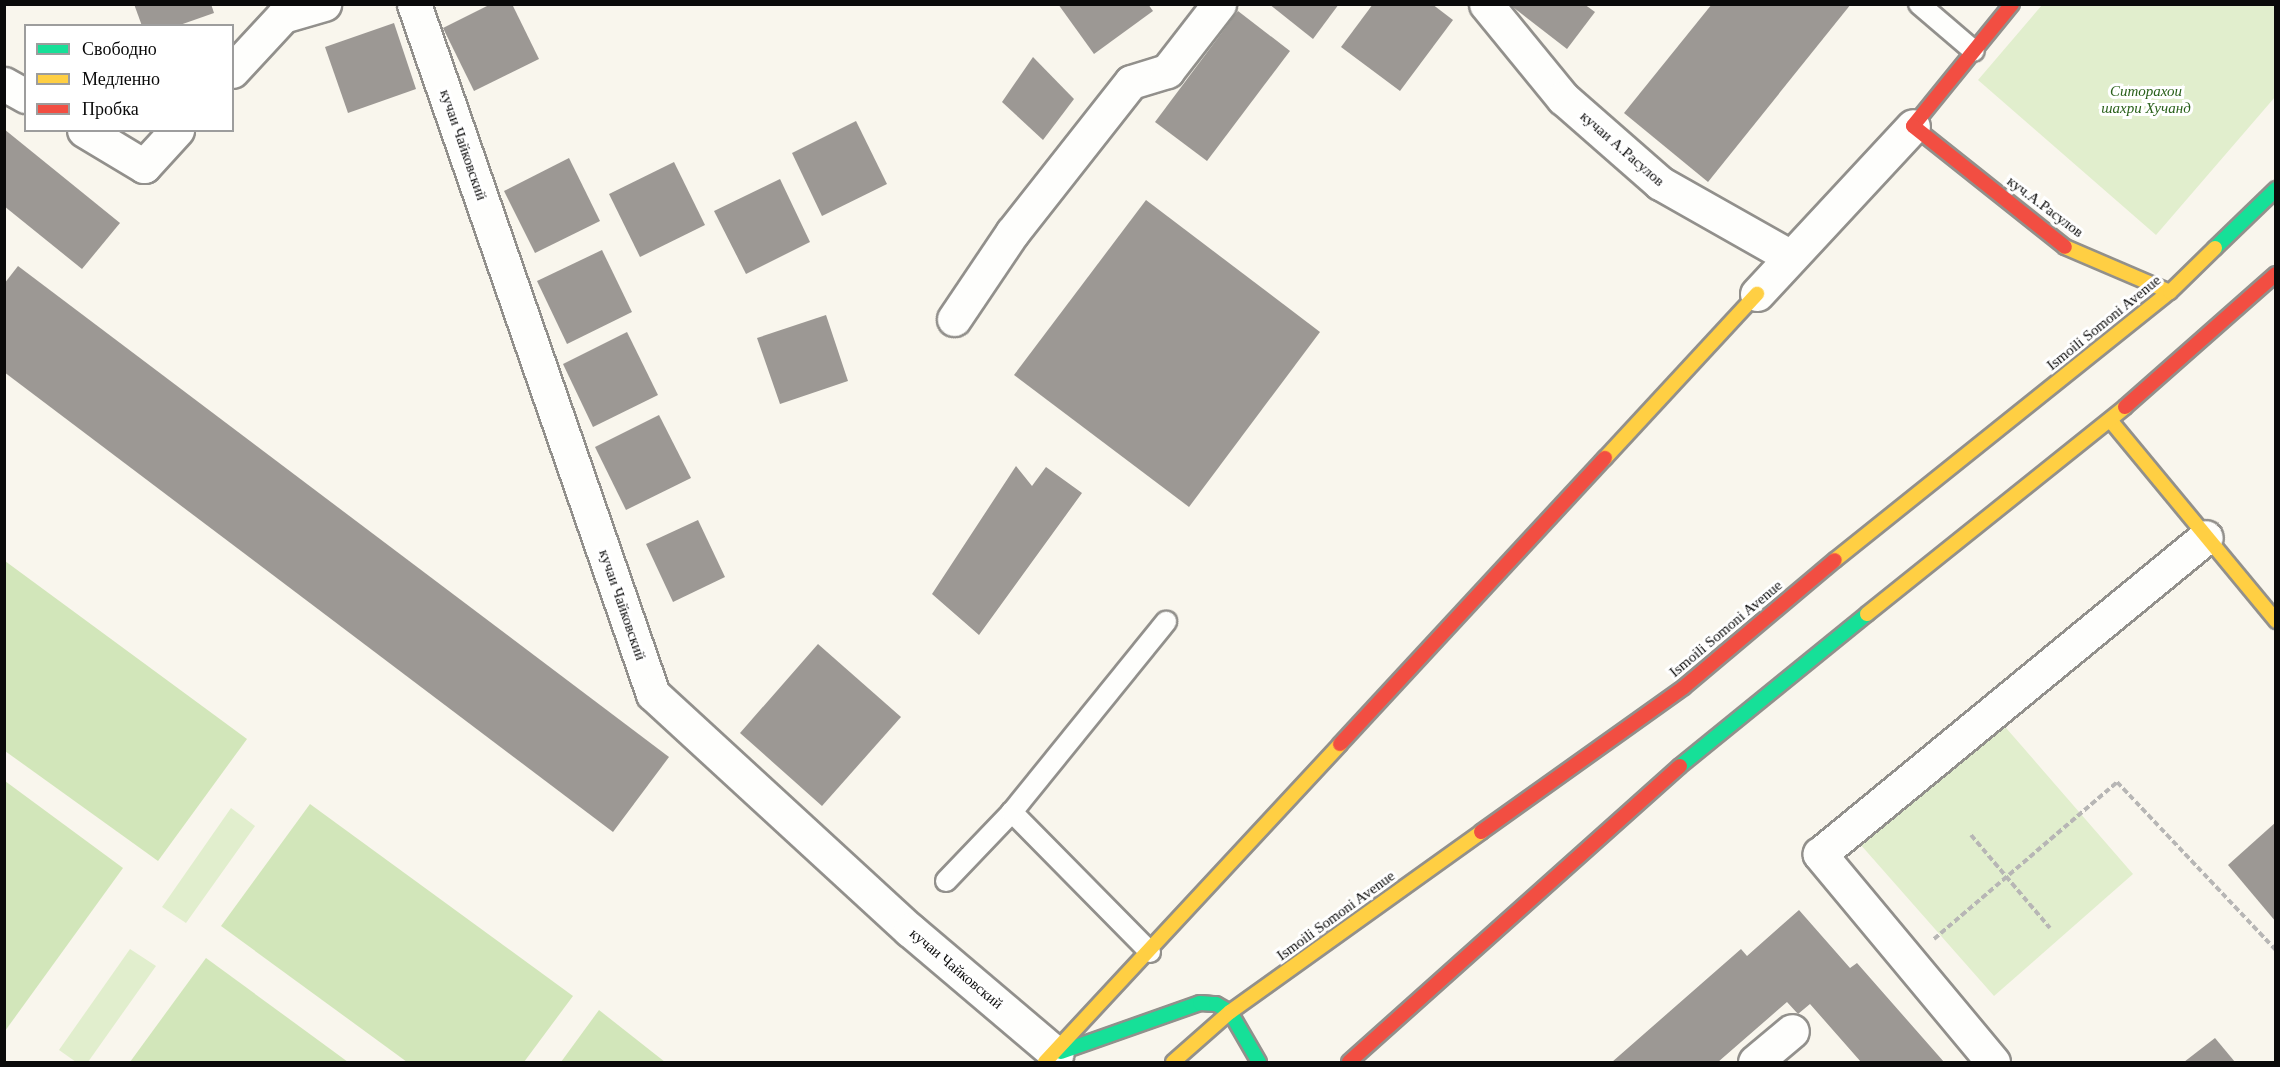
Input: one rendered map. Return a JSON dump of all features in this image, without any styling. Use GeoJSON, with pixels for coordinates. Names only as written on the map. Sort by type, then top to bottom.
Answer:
{"type":"FeatureCollection","features":[{"type":"Feature","properties":{"kind":"main road"},"geometry":{"type":"LineString","coordinates":[[1913,126],[2012,4]]}},
{"type":"Feature","properties":{"kind":"main road","name":"куч.А.Расулов"},"geometry":{"type":"LineString","coordinates":[[1913,126],[2068,249],[2170,292]]}},
{"type":"Feature","properties":{"kind":"main road","name":"Ismoili Somoni Avenue"},"geometry":{"type":"LineString","coordinates":[[1173,1062],[1230,1012],[1684,687],[1877,524],[2170,292],[2276,189]]}},
{"type":"Feature","properties":{"kind":"main road"},"geometry":{"type":"LineString","coordinates":[[1349,1062],[1715,735],[2110,420],[2276,274]]}},
{"type":"Feature","properties":{"kind":"main road"},"geometry":{"type":"LineString","coordinates":[[1050,1058],[1757,294]]}},
{"type":"Feature","properties":{"kind":"main road"},"geometry":{"type":"LineString","coordinates":[[2110,420],[2276,621]]}},
{"type":"Feature","properties":{"kind":"main road"},"geometry":{"type":"LineString","coordinates":[[1050,1058],[1200,1003],[1216,1004],[1230,1012],[1259,1062]]}},
{"type":"Feature","properties":{"kind":"street"},"geometry":{"type":"LineString","coordinates":[[234,69],[283,16],[324,4]]}},
{"type":"Feature","properties":{"kind":"street","name":"кучаи Чайковский"},"geometry":{"type":"LineString","coordinates":[[414,4],[653,694],[1050,1058]]}},
{"type":"Feature","properties":{"kind":"street"},"geometry":{"type":"LineString","coordinates":[[954,319],[1012,233],[1131,82],[1167,71],[1219,4]]}},
{"type":"Feature","properties":{"kind":"street","name":"кучаи А.Расулов"},"geometry":{"type":"LineString","coordinates":[[1486,4],[1563,98],[1660,183],[1789,256]]}},
{"type":"Feature","properties":{"kind":"street"},"geometry":{"type":"LineString","coordinates":[[4,84],[24,95]]}},
{"type":"Feature","properties":{"kind":"street"},"geometry":{"type":"LineString","coordinates":[[1757,294],[1789,256],[1913,126]]}},
{"type":"Feature","properties":{"kind":"street"},"geometry":{"type":"LineString","coordinates":[[87,132],[144,166],[175,132]]}},
{"type":"Feature","properties":{"kind":"street"},"geometry":{"type":"LineString","coordinates":[[1993,1062],[1820,854],[2206,537]]}},
{"type":"Feature","properties":{"kind":"street"},"geometry":{"type":"LineString","coordinates":[[1755,1062],[1791,1031]]}},
{"type":"Feature","properties":{"kind":"lane"},"geometry":{"type":"LineString","coordinates":[[1919,4],[1974,51]]}},
{"type":"Feature","properties":{"kind":"lane"},"geometry":{"type":"LineString","coordinates":[[946,881],[1012,812],[1166,622]]}},
{"type":"Feature","properties":{"kind":"lane"},"geometry":{"type":"LineString","coordinates":[[1012,812],[1150,952]]}},
{"type":"Feature","properties":{"kind":"path"},"geometry":{"type":"LineString","coordinates":[[1909,961],[2117,782],[2276,950]]}},
{"type":"Feature","properties":{"kind":"path"},"geometry":{"type":"LineString","coordinates":[[1971,835],[2050,928]]}},
{"type":"Feature","properties":{"kind":"green space","name":"Ситорахои шахри Хучанд"},"geometry":{"type":"Polygon","coordinates":[[[2042,5],[2275,5],[2275,97],[2156,235],[1978,80],[2042,5]]]}},
{"type":"Feature","properties":{"kind":"green space"},"geometry":{"type":"Polygon","coordinates":[[[5,561],[247,739],[158,861],[5,751],[5,561]]]}},
{"type":"Feature","properties":{"kind":"green space"},"geometry":{"type":"Polygon","coordinates":[[[2000,721],[2133,874],[1994,996],[1860,844],[2000,721]]]}},
{"type":"Feature","properties":{"kind":"green space"},"geometry":{"type":"Polygon","coordinates":[[[4,781],[123,868],[5,1031],[4,781]]]}},
{"type":"Feature","properties":{"kind":"green space"},"geometry":{"type":"Polygon","coordinates":[[[310,804],[573,996],[524,1062],[407,1062],[221,926],[310,804]]]}},
{"type":"Feature","properties":{"kind":"green space"},"geometry":{"type":"Polygon","coordinates":[[[231,808],[255,826],[186,923],[162,907],[231,808]]]}},
{"type":"Feature","properties":{"kind":"green space"},"geometry":{"type":"Polygon","coordinates":[[[130,949],[156,966],[88,1062],[76,1062],[59,1050],[130,949]]]}},
{"type":"Feature","properties":{"kind":"green space"},"geometry":{"type":"Polygon","coordinates":[[[206,958],[348,1062],[130,1062],[206,958]]]}},
{"type":"Feature","properties":{"kind":"green space"},"geometry":{"type":"Polygon","coordinates":[[[599,1010],[665,1062],[561,1062],[599,1010]]]}},
{"type":"Feature","properties":{"kind":"building"},"geometry":{"type":"Polygon","coordinates":[[[134,4],[211,4],[214,13],[183,24],[141,24],[134,4]]]}},
{"type":"Feature","properties":{"kind":"building"},"geometry":{"type":"Polygon","coordinates":[[[491,4],[512,4],[539,59],[474,91],[443,28],[491,4]]]}},
{"type":"Feature","properties":{"kind":"building"},"geometry":{"type":"Polygon","coordinates":[[[1058,4],[1148,4],[1153,11],[1094,54],[1058,4]]]}},
{"type":"Feature","properties":{"kind":"building"},"geometry":{"type":"Polygon","coordinates":[[[1269,4],[1339,4],[1313,39],[1269,4]]]}},
{"type":"Feature","properties":{"kind":"building"},"geometry":{"type":"Polygon","coordinates":[[[1373,4],[1432,4],[1453,20],[1400,91],[1341,47],[1373,4]]]}},
{"type":"Feature","properties":{"kind":"building"},"geometry":{"type":"Polygon","coordinates":[[[1509,4],[1584,4],[1595,12],[1567,49],[1509,4]]]}},
{"type":"Feature","properties":{"kind":"building"},"geometry":{"type":"Polygon","coordinates":[[[1712,4],[1851,4],[1708,182],[1624,113],[1712,4]]]}},
{"type":"Feature","properties":{"kind":"building"},"geometry":{"type":"Polygon","coordinates":[[[1238,11],[1290,51],[1207,161],[1155,122],[1238,11]]]}},
{"type":"Feature","properties":{"kind":"building"},"geometry":{"type":"Polygon","coordinates":[[[394,23],[416,89],[348,113],[325,47],[394,23]]]}},
{"type":"Feature","properties":{"kind":"building"},"geometry":{"type":"Polygon","coordinates":[[[1033,57],[1074,99],[1043,140],[1002,102],[1033,57]]]}},
{"type":"Feature","properties":{"kind":"building"},"geometry":{"type":"Polygon","coordinates":[[[856,121],[887,184],[822,216],[792,153],[856,121]]]}},
{"type":"Feature","properties":{"kind":"building"},"geometry":{"type":"Polygon","coordinates":[[[4,129],[120,223],[82,269],[4,206],[4,129]]]}},
{"type":"Feature","properties":{"kind":"building"},"geometry":{"type":"Polygon","coordinates":[[[569,158],[600,221],[535,253],[504,191],[569,158]]]}},
{"type":"Feature","properties":{"kind":"building"},"geometry":{"type":"Polygon","coordinates":[[[674,162],[705,225],[640,257],[609,194],[674,162]]]}},
{"type":"Feature","properties":{"kind":"building"},"geometry":{"type":"Polygon","coordinates":[[[780,179],[810,242],[746,274],[714,211],[780,179]]]}},
{"type":"Feature","properties":{"kind":"building"},"geometry":{"type":"Polygon","coordinates":[[[1146,200],[1320,332],[1189,507],[1014,375],[1146,200]]]}},
{"type":"Feature","properties":{"kind":"building"},"geometry":{"type":"Polygon","coordinates":[[[602,250],[632,312],[567,344],[537,281],[602,250]]]}},
{"type":"Feature","properties":{"kind":"building"},"geometry":{"type":"Polygon","coordinates":[[[18,266],[669,757],[613,832],[4,372],[4,284],[18,266]]]}},
{"type":"Feature","properties":{"kind":"building"},"geometry":{"type":"Polygon","coordinates":[[[826,315],[848,381],[780,404],[757,338],[826,315]]]}},
{"type":"Feature","properties":{"kind":"building"},"geometry":{"type":"Polygon","coordinates":[[[627,332],[658,395],[593,427],[563,364],[627,332]]]}},
{"type":"Feature","properties":{"kind":"building"},"geometry":{"type":"Polygon","coordinates":[[[659,415],[691,478],[626,510],[595,447],[659,415]]]}},
{"type":"Feature","properties":{"kind":"building"},"geometry":{"type":"Polygon","coordinates":[[[1016,466],[1032,486],[1046,467],[1082,493],[979,635],[932,594],[1016,466]]]}},
{"type":"Feature","properties":{"kind":"building"},"geometry":{"type":"Polygon","coordinates":[[[698,520],[725,577],[673,602],[646,544],[698,520]]]}},
{"type":"Feature","properties":{"kind":"building"},"geometry":{"type":"Polygon","coordinates":[[[818,644],[901,717],[822,806],[740,733],[818,644]]]}},
{"type":"Feature","properties":{"kind":"building"},"geometry":{"type":"Polygon","coordinates":[[[2276,822],[2276,922],[2228,865],[2276,822]]]}},
{"type":"Feature","properties":{"kind":"building"},"geometry":{"type":"Polygon","coordinates":[[[1799,910],[1850,968],[1857,963],[1944,1062],[1861,1062],[1810,1004],[1798,1014],[1787,1002],[1718,1062],[1612,1062],[1741,949],[1747,956],[1799,910]]]}},
{"type":"Feature","properties":{"kind":"building"},"geometry":{"type":"Polygon","coordinates":[[[2215,1038],[2235,1062],[2184,1062],[2215,1038]]]}},
{"type":"Feature","properties":{"kind":"traffic: fast"},"geometry":{"type":"LineString","coordinates":[[2215,248],[2276,189]]}},
{"type":"Feature","properties":{"kind":"traffic: fast"},"geometry":{"type":"LineString","coordinates":[[1680,766],[1867,614]]}},
{"type":"Feature","properties":{"kind":"traffic: fast"},"geometry":{"type":"LineString","coordinates":[[1061,1052],[1200,1003],[1216,1004],[1230,1012],[1259,1062]]}},
{"type":"Feature","properties":{"kind":"traffic: slow"},"geometry":{"type":"LineString","coordinates":[[2065,247],[2170,292]]}},
{"type":"Feature","properties":{"kind":"traffic: slow"},"geometry":{"type":"LineString","coordinates":[[1835,560],[2170,292],[2215,248]]}},
{"type":"Feature","properties":{"kind":"traffic: slow"},"geometry":{"type":"LineString","coordinates":[[1605,458],[1757,294]]}},
{"type":"Feature","properties":{"kind":"traffic: slow"},"geometry":{"type":"LineString","coordinates":[[1867,614],[2125,407]]}},
{"type":"Feature","properties":{"kind":"traffic: slow"},"geometry":{"type":"LineString","coordinates":[[2110,420],[2276,621]]}},
{"type":"Feature","properties":{"kind":"traffic: slow"},"geometry":{"type":"LineString","coordinates":[[1045,1062],[1340,744]]}},
{"type":"Feature","properties":{"kind":"traffic: slow"},"geometry":{"type":"LineString","coordinates":[[1173,1062],[1230,1012],[1481,832]]}},
{"type":"Feature","properties":{"kind":"traffic: jam"},"geometry":{"type":"LineString","coordinates":[[2012,4],[1913,126],[2065,247]]}},
{"type":"Feature","properties":{"kind":"traffic: jam"},"geometry":{"type":"LineString","coordinates":[[2125,407],[2276,274]]}},
{"type":"Feature","properties":{"kind":"traffic: jam"},"geometry":{"type":"LineString","coordinates":[[1340,744],[1605,458]]}},
{"type":"Feature","properties":{"kind":"traffic: jam"},"geometry":{"type":"LineString","coordinates":[[1481,832],[1684,687],[1835,560]]}},
{"type":"Feature","properties":{"kind":"traffic: jam"},"geometry":{"type":"LineString","coordinates":[[1349,1062],[1680,766]]}}]}
